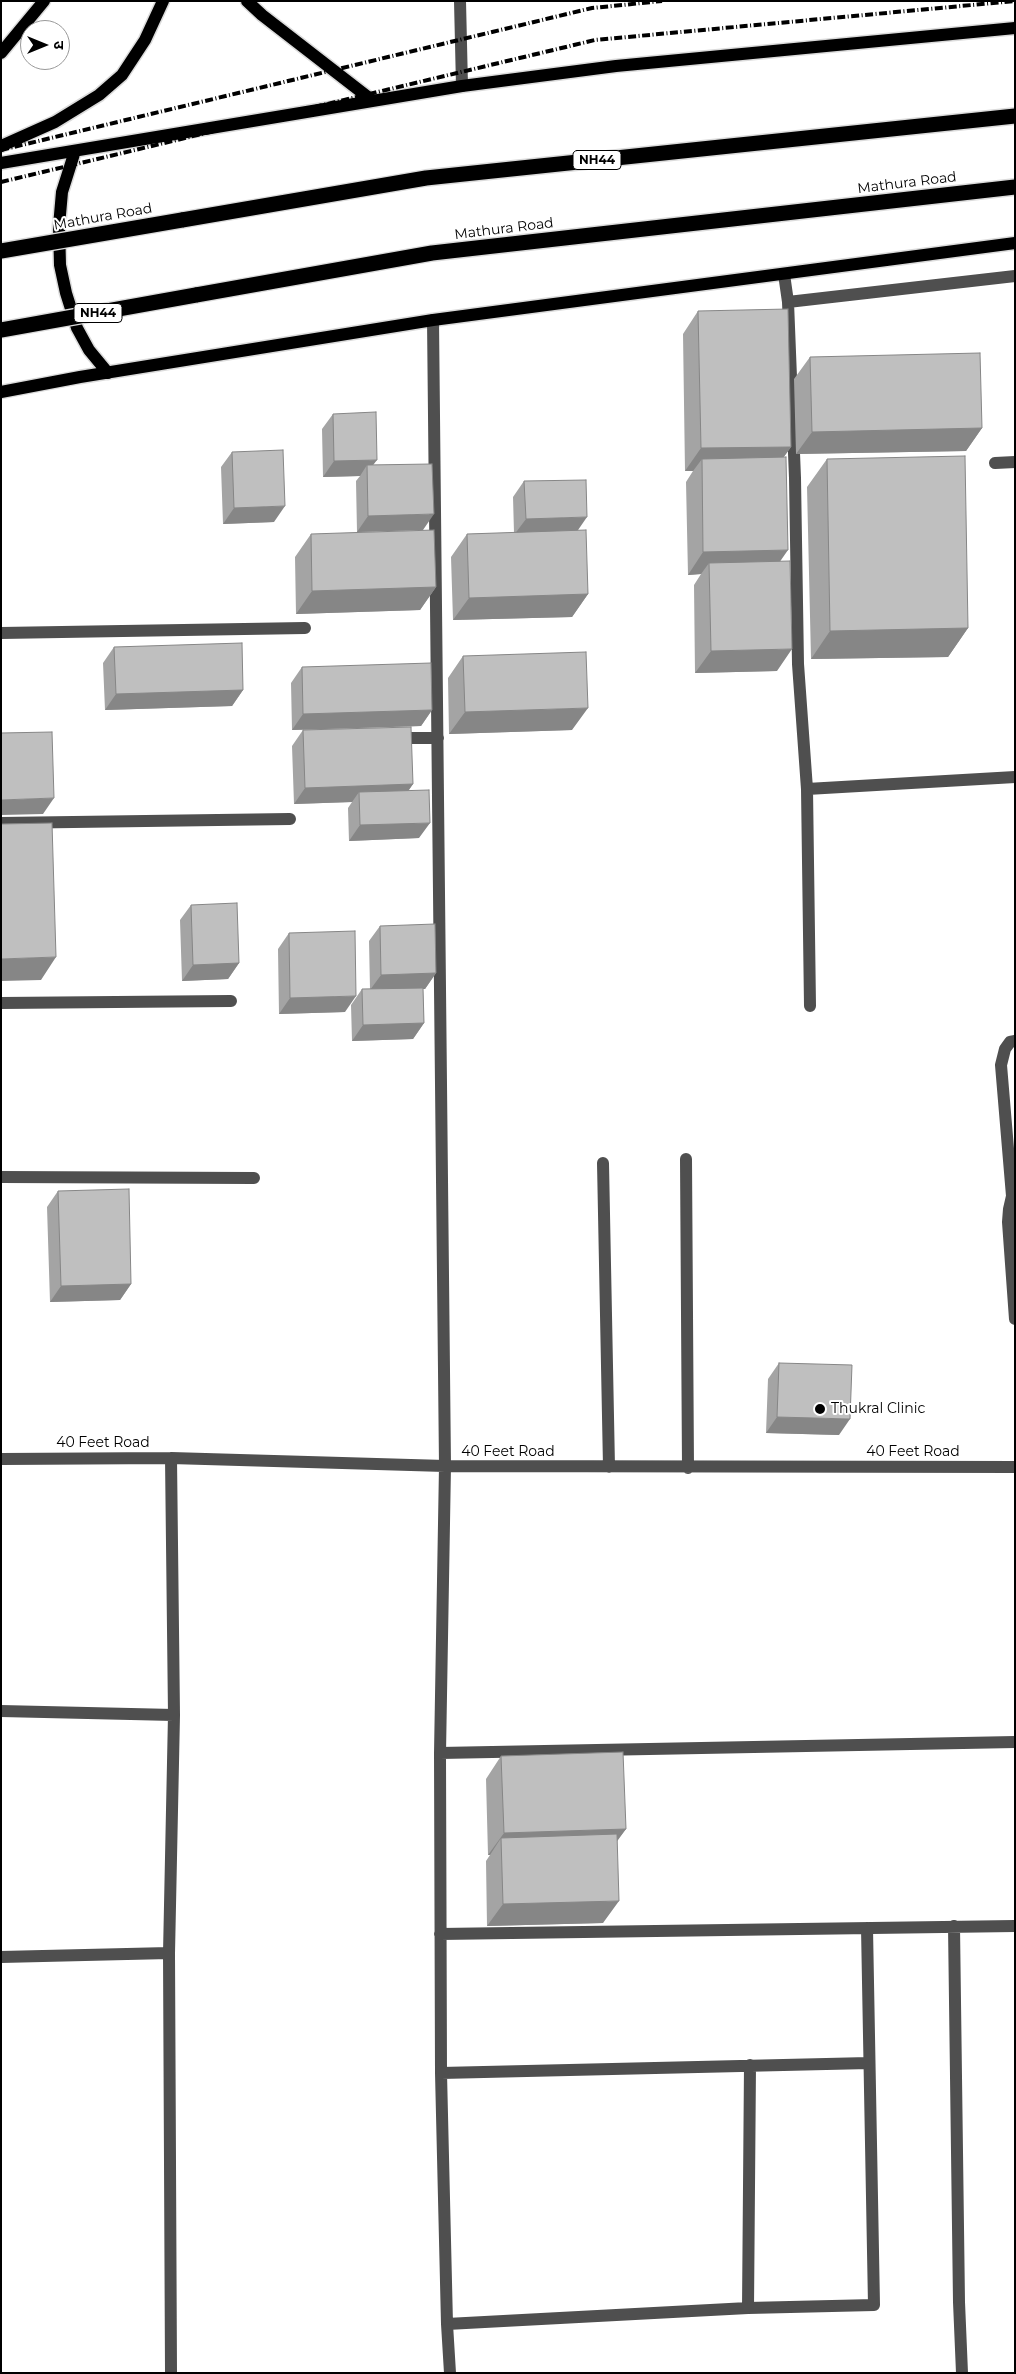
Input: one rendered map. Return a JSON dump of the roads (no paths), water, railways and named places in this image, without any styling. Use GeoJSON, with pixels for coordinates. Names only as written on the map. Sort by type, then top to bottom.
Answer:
{"type":"FeatureCollection","features":[{"type":"Feature","properties":{"kind":"highway","name":"Mathura Road"},"geometry":{"type":"LineString","coordinates":[[1,250],[426,178],[1015,116]]}},
{"type":"Feature","properties":{"kind":"highway","name":"Mathura Road"},"geometry":{"type":"LineString","coordinates":[[1,330],[432,253],[1015,187]]}},
{"type":"Feature","properties":{"kind":"main road"},"geometry":{"type":"LineString","coordinates":[[1,53],[44,1]]}},
{"type":"Feature","properties":{"kind":"main road"},"geometry":{"type":"LineString","coordinates":[[1,146],[55,122],[99,95],[122,75],[146,40],[163,1]]}},
{"type":"Feature","properties":{"kind":"main road"},"geometry":{"type":"LineString","coordinates":[[247,1],[262,15],[374,101]]}},
{"type":"Feature","properties":{"kind":"main road"},"geometry":{"type":"LineString","coordinates":[[1,163],[462,86],[616,66],[1015,28]]}},
{"type":"Feature","properties":{"kind":"main road"},"geometry":{"type":"LineString","coordinates":[[75,151],[62,192],[59,226],[60,265],[66,293],[77,328],[90,350],[108,373]]}},
{"type":"Feature","properties":{"kind":"main road"},"geometry":{"type":"LineString","coordinates":[[1,392],[433,320],[1015,242]]}},
{"type":"Feature","properties":{"kind":"street"},"geometry":{"type":"LineString","coordinates":[[460,1],[462,86]]}},
{"type":"Feature","properties":{"kind":"street"},"geometry":{"type":"LineString","coordinates":[[784,274],[788,302],[795,478],[798,664],[807,789],[810,1006]]}},
{"type":"Feature","properties":{"kind":"street"},"geometry":{"type":"LineString","coordinates":[[788,302],[1015,276]]}},
{"type":"Feature","properties":{"kind":"street"},"geometry":{"type":"LineString","coordinates":[[433,320],[445,1466],[440,1753],[441,2073],[447,2324],[450,2373]]}},
{"type":"Feature","properties":{"kind":"street"},"geometry":{"type":"LineString","coordinates":[[995,464],[1015,462]]}},
{"type":"Feature","properties":{"kind":"street"},"geometry":{"type":"LineString","coordinates":[[1,633],[305,628]]}},
{"type":"Feature","properties":{"kind":"street"},"geometry":{"type":"LineString","coordinates":[[381,738],[438,738]]}},
{"type":"Feature","properties":{"kind":"street"},"geometry":{"type":"LineString","coordinates":[[807,789],[1015,777]]}},
{"type":"Feature","properties":{"kind":"street"},"geometry":{"type":"LineString","coordinates":[[1,823],[290,819]]}},
{"type":"Feature","properties":{"kind":"street"},"geometry":{"type":"LineString","coordinates":[[1,1003],[231,1001]]}},
{"type":"Feature","properties":{"kind":"street"},"geometry":{"type":"LineString","coordinates":[[1015,1041],[1010,1042],[1004,1049],[1001,1065],[1014,1196],[1008,1222],[1015,1319]]}},
{"type":"Feature","properties":{"kind":"street"},"geometry":{"type":"LineString","coordinates":[[686,1159],[688,1468]]}},
{"type":"Feature","properties":{"kind":"street"},"geometry":{"type":"LineString","coordinates":[[603,1163],[609,1467]]}},
{"type":"Feature","properties":{"kind":"street"},"geometry":{"type":"LineString","coordinates":[[1,1177],[254,1178]]}},
{"type":"Feature","properties":{"kind":"street","name":"40 Feet Road"},"geometry":{"type":"LineString","coordinates":[[1,1458],[171,1458],[445,1466],[688,1468],[1015,1467]]}},
{"type":"Feature","properties":{"kind":"street"},"geometry":{"type":"LineString","coordinates":[[171,1458],[174,1714],[169,1953],[171,2373]]}},
{"type":"Feature","properties":{"kind":"street"},"geometry":{"type":"LineString","coordinates":[[1,1711],[174,1714]]}},
{"type":"Feature","properties":{"kind":"street"},"geometry":{"type":"LineString","coordinates":[[440,1753],[1015,1742]]}},
{"type":"Feature","properties":{"kind":"street"},"geometry":{"type":"LineString","coordinates":[[954,1926],[959,2302],[962,2373]]}},
{"type":"Feature","properties":{"kind":"street"},"geometry":{"type":"LineString","coordinates":[[440,1934],[1015,1926]]}},
{"type":"Feature","properties":{"kind":"street"},"geometry":{"type":"LineString","coordinates":[[447,2324],[748,2308],[874,2305],[867,1928]]}},
{"type":"Feature","properties":{"kind":"street"},"geometry":{"type":"LineString","coordinates":[[1,1957],[169,1953]]}},
{"type":"Feature","properties":{"kind":"street"},"geometry":{"type":"LineString","coordinates":[[441,2073],[869,2063]]}},
{"type":"Feature","properties":{"kind":"street"},"geometry":{"type":"LineString","coordinates":[[748,2308],[750,2066]]}},
{"type":"Feature","properties":{"kind":"railway"},"geometry":{"type":"LineString","coordinates":[[1,150],[592,8],[662,1]]}},
{"type":"Feature","properties":{"kind":"railway"},"geometry":{"type":"LineString","coordinates":[[1,182],[595,40],[1015,1]]}},
{"type":"Feature","properties":{"kind":"place","name":"Thukral Clinic"},"geometry":{"type":"Point","coordinates":[820,1409]}}]}
